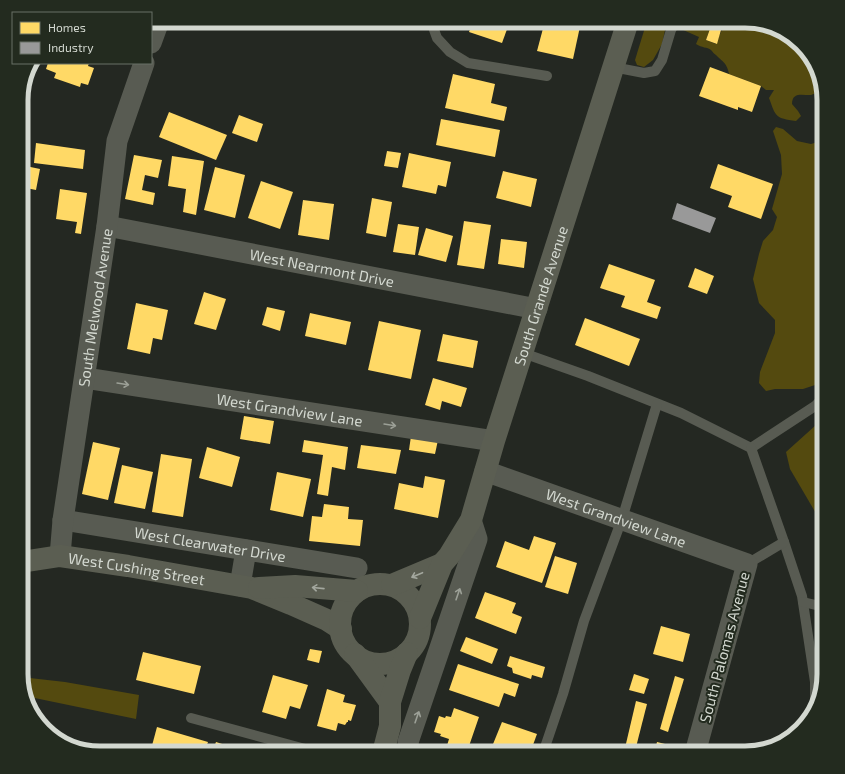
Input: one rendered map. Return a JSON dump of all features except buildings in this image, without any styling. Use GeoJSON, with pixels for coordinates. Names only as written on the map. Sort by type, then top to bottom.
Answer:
{"type":"FeatureCollection","features":[{"type":"Feature","properties":{"kind":"main road","name":"South Grande Avenue"},"geometry":{"type":"LineString","coordinates":[[420,618],[442,564],[449,556],[471,520],[494,441],[626,28]]}},
{"type":"Feature","properties":{"kind":"main road","name":"West Cushing Street"},"geometry":{"type":"LineString","coordinates":[[28,561],[60,556],[122,565],[246,587],[292,604],[327,620],[341,629]]}},
{"type":"Feature","properties":{"kind":"main road","name":"South Grande Avenue"},"geometry":{"type":"LineString","coordinates":[[392,586],[442,564]]}},
{"type":"Feature","properties":{"kind":"main road"},"geometry":{"type":"LineString","coordinates":[[385,746],[390,726],[390,702],[400,670],[408,653],[415,643],[419,631],[420,618],[417,608],[411,598],[402,590],[392,586],[380,584],[368,586],[357,591],[349,599],[341,618],[341,629],[348,647],[355,654],[390,702]]}},
{"type":"Feature","properties":{"kind":"main road","name":"West Cushing Street"},"geometry":{"type":"LineString","coordinates":[[246,587],[295,586],[357,591]]}},
{"type":"Feature","properties":{"kind":"main road"},"geometry":{"type":"LineString","coordinates":[[355,654],[365,660],[376,663],[387,663],[408,653]]}},
{"type":"Feature","properties":{"kind":"street"},"geometry":{"type":"LineString","coordinates":[[152,40],[156,28]]}},
{"type":"Feature","properties":{"kind":"street","name":"South Melwood Avenue"},"geometry":{"type":"LineString","coordinates":[[60,556],[63,520],[107,226],[117,141],[144,64]]}},
{"type":"Feature","properties":{"kind":"street","name":"West Nearmont Drive"},"geometry":{"type":"LineString","coordinates":[[107,226],[537,309]]}},
{"type":"Feature","properties":{"kind":"street","name":"West Grandview Lane"},"geometry":{"type":"LineString","coordinates":[[84,378],[494,441]]}},
{"type":"Feature","properties":{"kind":"street","name":"West Grandview Lane"},"geometry":{"type":"LineString","coordinates":[[485,471],[747,564]]}},
{"type":"Feature","properties":{"kind":"street","name":"West Clearwater Drive"},"geometry":{"type":"LineString","coordinates":[[63,520],[357,568]]}},
{"type":"Feature","properties":{"kind":"street"},"geometry":{"type":"LineString","coordinates":[[409,746],[408,742],[477,539],[471,520]]}},
{"type":"Feature","properties":{"kind":"street"},"geometry":{"type":"LineString","coordinates":[[246,550],[246,587]]}},
{"type":"Feature","properties":{"kind":"street","name":"South Palomas Avenue"},"geometry":{"type":"LineString","coordinates":[[697,746],[747,564]]}},
{"type":"Feature","properties":{"kind":"lane"},"geometry":{"type":"LineString","coordinates":[[433,28],[437,38],[450,52],[468,63],[547,76]]}},
{"type":"Feature","properties":{"kind":"lane"},"geometry":{"type":"LineString","coordinates":[[613,67],[644,73],[655,70],[662,60],[672,28]]}},
{"type":"Feature","properties":{"kind":"lane"},"geometry":{"type":"LineString","coordinates":[[523,353],[588,376],[680,413],[751,448],[803,602],[816,682],[816,689]]}},
{"type":"Feature","properties":{"kind":"lane"},"geometry":{"type":"LineString","coordinates":[[545,746],[563,694],[584,621],[622,519],[657,404]]}},
{"type":"Feature","properties":{"kind":"lane"},"geometry":{"type":"LineString","coordinates":[[751,448],[817,405]]}},
{"type":"Feature","properties":{"kind":"lane"},"geometry":{"type":"LineString","coordinates":[[747,564],[784,542]]}},
{"type":"Feature","properties":{"kind":"lane"},"geometry":{"type":"LineString","coordinates":[[803,602],[817,605]]}},
{"type":"Feature","properties":{"kind":"lane"},"geometry":{"type":"LineString","coordinates":[[191,718],[294,746]]}},
{"type":"Feature","properties":{"kind":"shaded area"},"geometry":{"type":"Polygon","coordinates":[[[645,28],[665,28],[662,44],[653,60],[644,67],[637,65],[635,60],[645,28]]]}},
{"type":"Feature","properties":{"kind":"shaded area"},"geometry":{"type":"Polygon","coordinates":[[[710,28],[706,40],[716,44],[723,28],[750,28],[773,33],[789,43],[805,60],[812,72],[817,93],[811,95],[798,95],[792,100],[792,104],[801,116],[796,121],[777,116],[769,98],[774,90],[766,90],[761,86],[729,74],[724,63],[711,50],[696,44],[699,37],[681,29],[710,28]]]}},
{"type":"Feature","properties":{"kind":"shaded area"},"geometry":{"type":"Polygon","coordinates":[[[776,127],[783,129],[797,141],[811,144],[817,142],[817,384],[803,389],[775,389],[766,391],[759,383],[760,372],[775,333],[775,320],[759,303],[753,279],[763,241],[773,230],[777,217],[772,209],[782,174],[781,155],[773,131],[776,127]]]}},
{"type":"Feature","properties":{"kind":"shaded area"},"geometry":{"type":"Polygon","coordinates":[[[816,425],[817,515],[790,469],[786,452],[816,425]]]}},
{"type":"Feature","properties":{"kind":"shaded area"},"geometry":{"type":"Polygon","coordinates":[[[28,678],[65,682],[139,695],[136,719],[32,697],[28,678]]]}}]}
